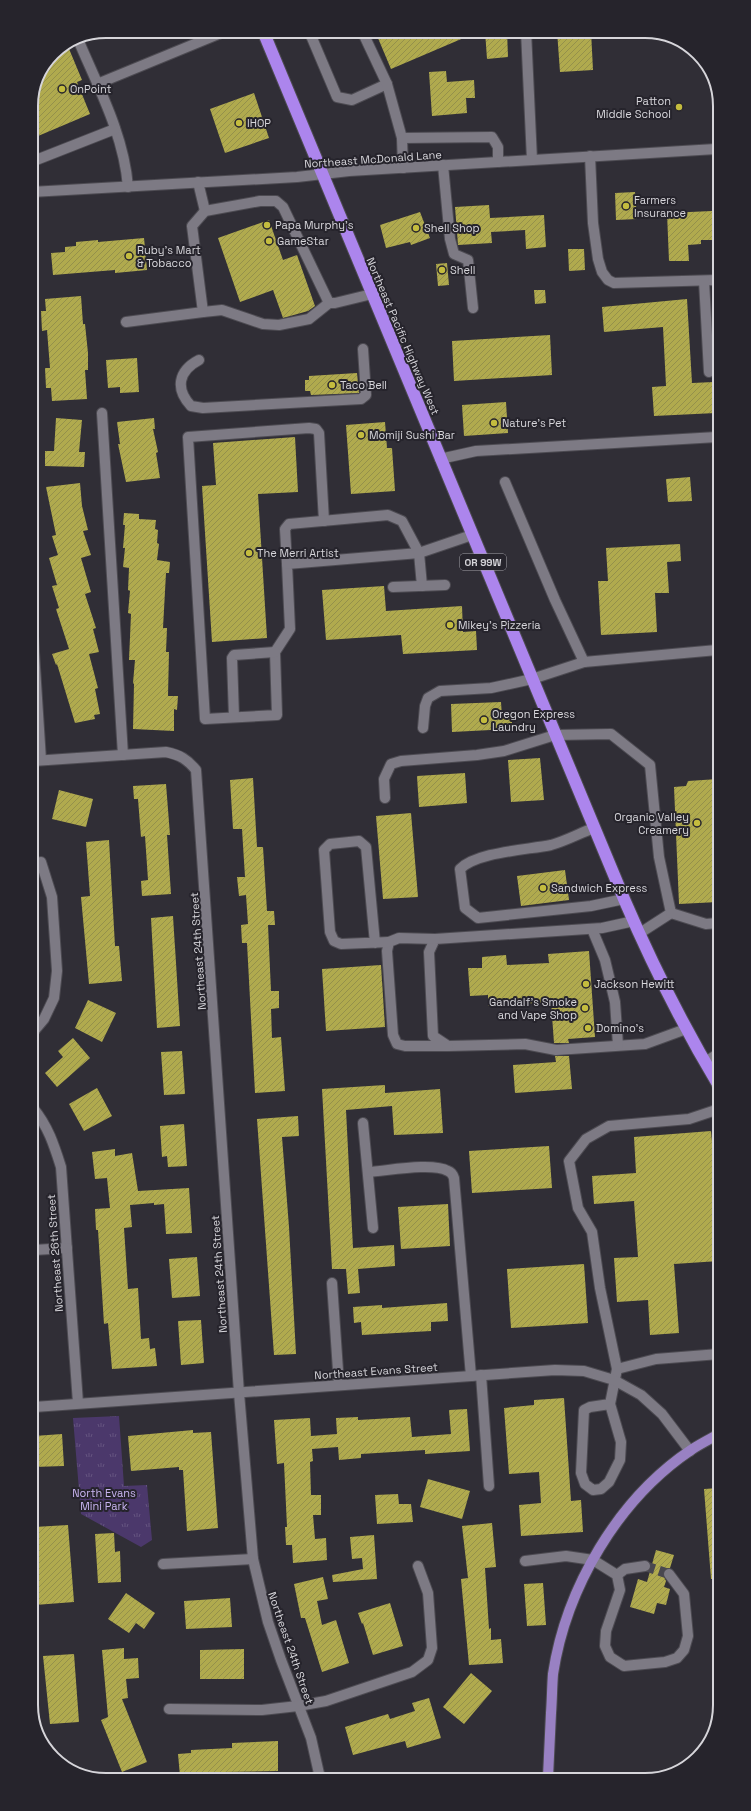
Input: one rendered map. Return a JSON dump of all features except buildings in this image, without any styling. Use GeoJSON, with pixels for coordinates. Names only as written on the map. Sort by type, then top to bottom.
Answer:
{"type":"FeatureCollection","features":[{"type":"Feature","properties":{"kind":"highway","name":"Northeast Pacific Highway West"},"geometry":{"type":"LineString","coordinates":[[266,38],[624,900],[686,1029],[713,1077]]}},
{"type":"Feature","properties":{"kind":"main road"},"geometry":{"type":"LineString","coordinates":[[548,1773],[553,1675],[560,1638],[572,1603],[593,1560],[610,1530],[652,1483],[690,1451],[713,1438]]}},
{"type":"Feature","properties":{"kind":"street"},"geometry":{"type":"LineString","coordinates":[[97,84],[209,38]]}},
{"type":"Feature","properties":{"kind":"street"},"geometry":{"type":"LineString","coordinates":[[312,38],[337,97],[352,100],[387,84]]}},
{"type":"Feature","properties":{"kind":"street"},"geometry":{"type":"LineString","coordinates":[[365,38],[387,84],[402,138],[403,168]]}},
{"type":"Feature","properties":{"kind":"street"},"geometry":{"type":"LineString","coordinates":[[526,38],[532,160]]}},
{"type":"Feature","properties":{"kind":"street"},"geometry":{"type":"LineString","coordinates":[[80,43],[115,129],[124,156],[128,187]]}},
{"type":"Feature","properties":{"kind":"street"},"geometry":{"type":"LineString","coordinates":[[38,159],[115,129]]}},
{"type":"Feature","properties":{"kind":"street"},"geometry":{"type":"LineString","coordinates":[[402,138],[492,137],[498,147],[498,162]]}},
{"type":"Feature","properties":{"kind":"street","name":"Northeast McDonald Lane"},"geometry":{"type":"LineString","coordinates":[[38,192],[713,149]]}},
{"type":"Feature","properties":{"kind":"street"},"geometry":{"type":"LineString","coordinates":[[590,156],[593,223],[598,259],[602,272],[608,280],[614,283],[713,280]]}},
{"type":"Feature","properties":{"kind":"street"},"geometry":{"type":"LineString","coordinates":[[443,165],[450,239],[454,254],[468,260],[473,308]]}},
{"type":"Feature","properties":{"kind":"street"},"geometry":{"type":"LineString","coordinates":[[198,182],[205,211]]}},
{"type":"Feature","properties":{"kind":"street"},"geometry":{"type":"LineString","coordinates":[[203,312],[192,226],[205,211],[260,201],[276,202],[283,207],[329,303]]}},
{"type":"Feature","properties":{"kind":"street"},"geometry":{"type":"LineString","coordinates":[[704,281],[709,372]]}},
{"type":"Feature","properties":{"kind":"street"},"geometry":{"type":"LineString","coordinates":[[126,322],[222,310],[263,324],[279,325],[309,319],[329,303],[335,303],[372,294]]}},
{"type":"Feature","properties":{"kind":"street"},"geometry":{"type":"LineString","coordinates":[[198,360],[189,365],[183,372],[181,381],[182,392],[191,406],[203,408],[361,399],[366,395],[363,349]]}},
{"type":"Feature","properties":{"kind":"street"},"geometry":{"type":"LineString","coordinates":[[38,760],[123,755],[102,413]]}},
{"type":"Feature","properties":{"kind":"street"},"geometry":{"type":"LineString","coordinates":[[324,521],[319,433],[316,429],[309,428],[188,437],[205,719],[277,715],[275,652],[290,629],[288,564],[285,529],[289,524],[324,521],[388,515],[402,521],[419,553],[422,586]]}},
{"type":"Feature","properties":{"kind":"street"},"geometry":{"type":"LineString","coordinates":[[440,459],[476,451],[713,437]]}},
{"type":"Feature","properties":{"kind":"street"},"geometry":{"type":"LineString","coordinates":[[505,482],[555,600],[584,662]]}},
{"type":"Feature","properties":{"kind":"street"},"geometry":{"type":"LineString","coordinates":[[288,564],[419,553],[472,535]]}},
{"type":"Feature","properties":{"kind":"street"},"geometry":{"type":"LineString","coordinates":[[392,587],[445,585]]}},
{"type":"Feature","properties":{"kind":"street"},"geometry":{"type":"LineString","coordinates":[[423,728],[425,706],[428,698],[434,693],[440,691],[491,688],[532,679],[584,662],[713,650]]}},
{"type":"Feature","properties":{"kind":"street"},"geometry":{"type":"LineString","coordinates":[[234,717],[232,658],[234,655],[275,652]]}},
{"type":"Feature","properties":{"kind":"street"},"geometry":{"type":"LineString","coordinates":[[385,798],[384,779],[391,764],[401,761],[478,756],[504,751],[555,735],[611,734],[650,765],[659,858],[671,913]]}},
{"type":"Feature","properties":{"kind":"street","name":"Northeast 24th Street"},"geometry":{"type":"LineString","coordinates":[[123,755],[166,752],[179,755],[188,760],[196,770],[198,780],[239,1393],[253,1559],[268,1622],[311,1738],[319,1773]]}},
{"type":"Feature","properties":{"kind":"street"},"geometry":{"type":"LineString","coordinates":[[594,828],[553,844],[484,857],[466,863],[460,869],[465,908],[478,918],[591,906],[624,900]]}},
{"type":"Feature","properties":{"kind":"street"},"geometry":{"type":"LineString","coordinates":[[374,943],[366,847],[359,841],[330,844],[324,850],[330,932],[334,941],[341,944],[374,943],[390,942],[399,938],[435,939],[592,929],[634,921]]}},
{"type":"Feature","properties":{"kind":"street"},"geometry":{"type":"LineString","coordinates":[[38,1026],[44,1019],[54,998],[57,971],[52,897],[41,862]]}},
{"type":"Feature","properties":{"kind":"street"},"geometry":{"type":"LineString","coordinates":[[671,913],[706,924],[713,923]]}},
{"type":"Feature","properties":{"kind":"street"},"geometry":{"type":"LineString","coordinates":[[640,933],[671,913]]}},
{"type":"Feature","properties":{"kind":"street"},"geometry":{"type":"LineString","coordinates":[[592,929],[605,960],[615,1002],[618,1046]]}},
{"type":"Feature","properties":{"kind":"street"},"geometry":{"type":"LineString","coordinates":[[435,939],[429,952],[433,1036],[448,1046]]}},
{"type":"Feature","properties":{"kind":"street"},"geometry":{"type":"LineString","coordinates":[[390,942],[387,951],[393,1035],[397,1044],[405,1046],[526,1044],[556,1050],[645,1044],[686,1029]]}},
{"type":"Feature","properties":{"kind":"street"},"geometry":{"type":"LineString","coordinates":[[705,1062],[713,1057]]}},
{"type":"Feature","properties":{"kind":"street"},"geometry":{"type":"LineString","coordinates":[[610,1404],[590,1406],[584,1410],[581,1473],[585,1484],[592,1490],[601,1489],[609,1482],[620,1460],[621,1442],[610,1404],[617,1369],[600,1288],[592,1232],[578,1208],[569,1161],[586,1139],[609,1126],[689,1119],[713,1111]]}},
{"type":"Feature","properties":{"kind":"street","name":"Northeast 26th Street"},"geometry":{"type":"LineString","coordinates":[[38,1113],[54,1142],[61,1167],[78,1403]]}},
{"type":"Feature","properties":{"kind":"street"},"geometry":{"type":"LineString","coordinates":[[363,1123],[373,1228]]}},
{"type":"Feature","properties":{"kind":"street"},"geometry":{"type":"LineString","coordinates":[[368,1172],[424,1167],[450,1171],[454,1178],[489,1486]]}},
{"type":"Feature","properties":{"kind":"street"},"geometry":{"type":"LineString","coordinates":[[38,1250],[67,1248]]}},
{"type":"Feature","properties":{"kind":"street"},"geometry":{"type":"LineString","coordinates":[[332,1283],[339,1386]]}},
{"type":"Feature","properties":{"kind":"street"},"geometry":{"type":"LineString","coordinates":[[617,1369],[656,1359],[713,1354]]}},
{"type":"Feature","properties":{"kind":"street","name":"Northeast Evans Street"},"geometry":{"type":"LineString","coordinates":[[38,1406],[555,1370],[584,1371],[614,1380],[641,1395],[662,1414],[690,1451]]}},
{"type":"Feature","properties":{"kind":"street"},"geometry":{"type":"LineString","coordinates":[[525,1561],[566,1556],[593,1560],[617,1575],[620,1590],[606,1631],[605,1646],[610,1657],[624,1666],[665,1662],[677,1658],[684,1650],[688,1636],[684,1594],[669,1574]]}},
{"type":"Feature","properties":{"kind":"street"},"geometry":{"type":"LineString","coordinates":[[163,1564],[253,1559]]}},
{"type":"Feature","properties":{"kind":"street"},"geometry":{"type":"LineString","coordinates":[[169,1709],[262,1710],[298,1706],[326,1701],[412,1672],[428,1660],[432,1648],[428,1593],[418,1566]]}},
{"type":"Feature","properties":{"kind":"street"},"geometry":{"type":"LineString","coordinates":[[617,1575],[625,1569],[645,1566]]}},
{"type":"Feature","properties":{"kind":"green space","name":"North Evans Mini Park"},"geometry":{"type":"Polygon","coordinates":[[[119,1416],[124,1486],[147,1485],[152,1540],[141,1547],[81,1514],[73,1418],[119,1416]]]}},
{"type":"Feature","properties":{"kind":"tunnel"},"geometry":{"type":"LineString","coordinates":[[645,1566],[669,1574]]}},
{"type":"Feature","properties":{"kind":"place","name":"OnPoint"},"geometry":{"type":"Point","coordinates":[62,89]}},
{"type":"Feature","properties":{"kind":"place","name":"Patton Middle School"},"geometry":{"type":"Point","coordinates":[679,107]}},
{"type":"Feature","properties":{"kind":"place","name":"IHOP"},"geometry":{"type":"Point","coordinates":[239,123]}},
{"type":"Feature","properties":{"kind":"place","name":"Farmers Insurance"},"geometry":{"type":"Point","coordinates":[626,206]}},
{"type":"Feature","properties":{"kind":"place","name":"Papa Murphy's"},"geometry":{"type":"Point","coordinates":[267,225]}},
{"type":"Feature","properties":{"kind":"place","name":"Shell Shop"},"geometry":{"type":"Point","coordinates":[416,228]}},
{"type":"Feature","properties":{"kind":"place","name":"GameStar"},"geometry":{"type":"Point","coordinates":[269,241]}},
{"type":"Feature","properties":{"kind":"place","name":"Ruby's Mart & Tobacco"},"geometry":{"type":"Point","coordinates":[129,256]}},
{"type":"Feature","properties":{"kind":"place","name":"Shell"},"geometry":{"type":"Point","coordinates":[442,270]}},
{"type":"Feature","properties":{"kind":"place","name":"Taco Bell"},"geometry":{"type":"Point","coordinates":[332,385]}},
{"type":"Feature","properties":{"kind":"place","name":"Nature's Pet"},"geometry":{"type":"Point","coordinates":[494,423]}},
{"type":"Feature","properties":{"kind":"place","name":"Momiji Sushi Bar"},"geometry":{"type":"Point","coordinates":[361,435]}},
{"type":"Feature","properties":{"kind":"place","name":"The Merri Artist"},"geometry":{"type":"Point","coordinates":[249,553]}},
{"type":"Feature","properties":{"kind":"place","name":"Mikey's Pizzeria"},"geometry":{"type":"Point","coordinates":[450,625]}},
{"type":"Feature","properties":{"kind":"place","name":"Oregon Express Laundry"},"geometry":{"type":"Point","coordinates":[484,720]}},
{"type":"Feature","properties":{"kind":"place","name":"Organic Valley Creamery"},"geometry":{"type":"Point","coordinates":[697,823]}},
{"type":"Feature","properties":{"kind":"place","name":"Sandwich Express"},"geometry":{"type":"Point","coordinates":[543,888]}},
{"type":"Feature","properties":{"kind":"place","name":"Jackson Hewitt"},"geometry":{"type":"Point","coordinates":[586,984]}},
{"type":"Feature","properties":{"kind":"place","name":"Gandalf's Smoke and Vape Shop"},"geometry":{"type":"Point","coordinates":[585,1008]}},
{"type":"Feature","properties":{"kind":"place","name":"Domino's"},"geometry":{"type":"Point","coordinates":[588,1028]}}]}
